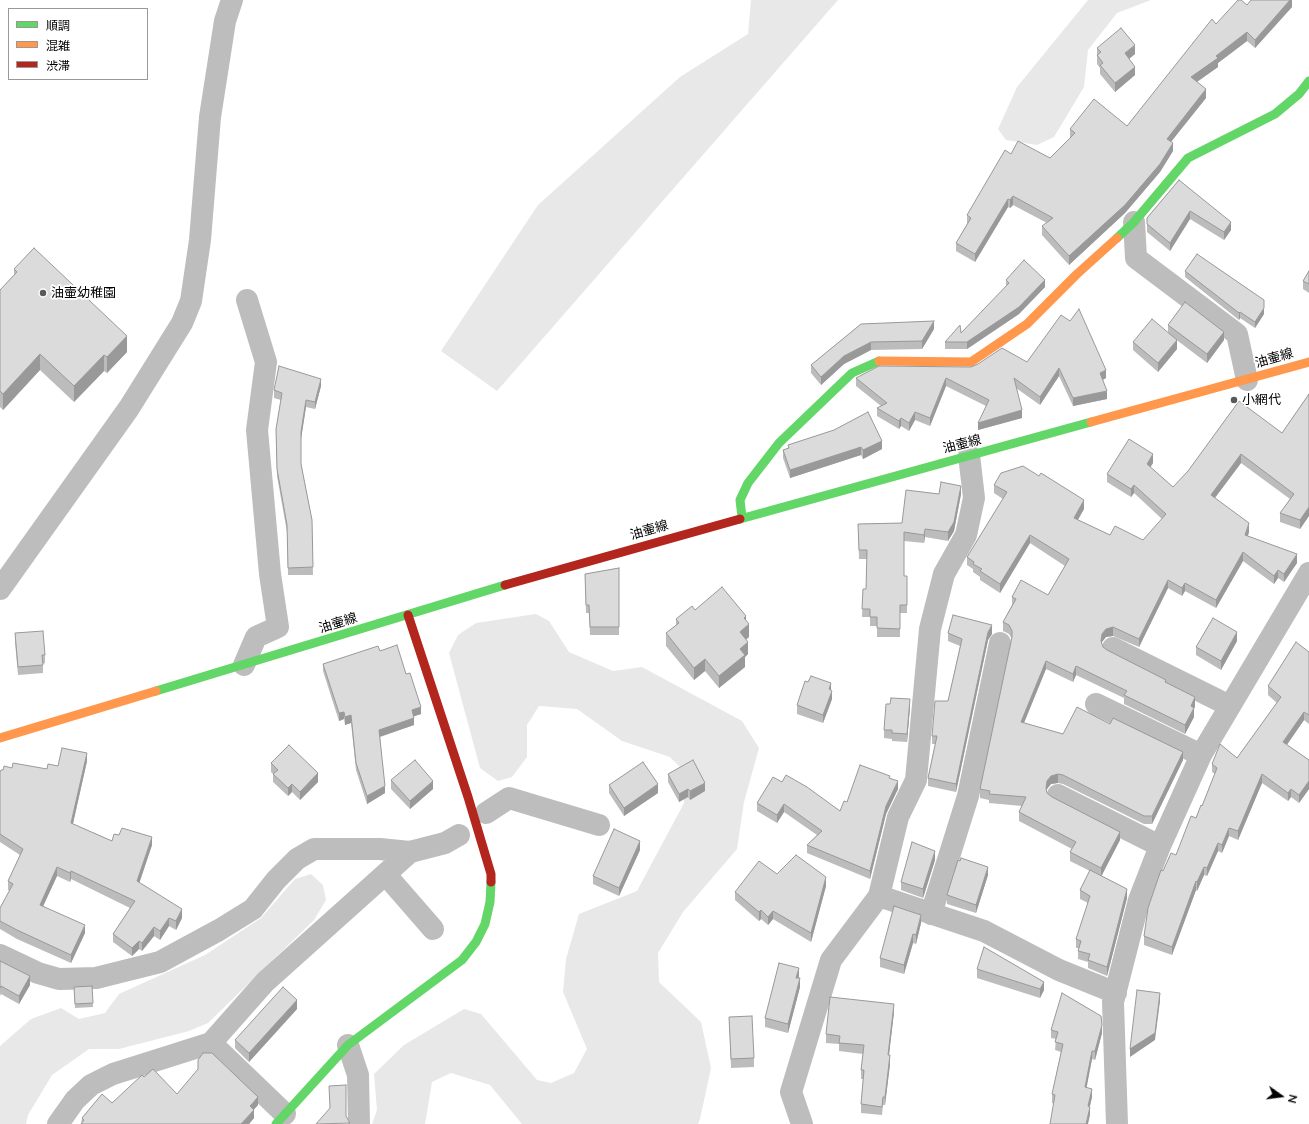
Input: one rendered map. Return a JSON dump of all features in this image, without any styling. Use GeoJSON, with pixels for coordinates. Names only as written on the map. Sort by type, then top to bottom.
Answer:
{"type":"FeatureCollection","features":[{"type":"Feature","properties":{"kind":"main road"},"geometry":{"type":"LineString","coordinates":[[742,517],[740,500],[748,483],[779,443],[852,373],[876,361],[971,362],[1027,324],[1077,274],[1134,222],[1188,158],[1275,114],[1299,94],[1309,81]]}},
{"type":"Feature","properties":{"kind":"main road","name":"油壷線"},"geometry":{"type":"LineString","coordinates":[[0,738],[566,567],[742,517],[1309,362]]}},
{"type":"Feature","properties":{"kind":"main road"},"geometry":{"type":"LineString","coordinates":[[281,1119],[348,1045],[462,960],[476,942],[485,924],[490,902],[491,874],[408,615]]}},
{"type":"Feature","properties":{"kind":"street"},"geometry":{"type":"LineString","coordinates":[[0,589],[129,408],[182,323],[191,301],[200,240],[210,117],[225,21],[232,0]]}},
{"type":"Feature","properties":{"kind":"street"},"geometry":{"type":"LineString","coordinates":[[1134,222],[1136,258],[1237,334],[1247,380]]}},
{"type":"Feature","properties":{"kind":"street"},"geometry":{"type":"LineString","coordinates":[[244,665],[256,637],[278,627],[270,574],[257,430],[266,362],[247,300]]}},
{"type":"Feature","properties":{"kind":"street"},"geometry":{"type":"LineString","coordinates":[[802,1124],[791,1092],[831,960],[879,896],[898,817],[916,780],[930,629],[944,574],[966,535],[974,498],[969,455]]}},
{"type":"Feature","properties":{"kind":"street"},"geometry":{"type":"LineString","coordinates":[[1117,1124],[1113,1002],[1139,900],[1160,846],[1201,754],[1309,574]]}},
{"type":"Feature","properties":{"kind":"street"},"geometry":{"type":"LineString","coordinates":[[932,914],[968,796],[1000,643]]}},
{"type":"Feature","properties":{"kind":"street"},"geometry":{"type":"LineString","coordinates":[[1113,648],[1230,706]]}},
{"type":"Feature","properties":{"kind":"street"},"geometry":{"type":"LineString","coordinates":[[1096,704],[1201,754]]}},
{"type":"Feature","properties":{"kind":"street"},"geometry":{"type":"LineString","coordinates":[[1058,795],[1160,846]]}},
{"type":"Feature","properties":{"kind":"street"},"geometry":{"type":"LineString","coordinates":[[486,813],[509,798],[599,824]]}},
{"type":"Feature","properties":{"kind":"street"},"geometry":{"type":"LineString","coordinates":[[0,956],[38,973],[59,979],[96,978],[160,962],[219,930],[253,908],[276,880],[297,858],[314,849],[380,849],[410,852],[445,844],[458,835]]}},
{"type":"Feature","properties":{"kind":"street"},"geometry":{"type":"LineString","coordinates":[[58,1124],[75,1100],[91,1085],[113,1074],[210,1043],[265,982],[410,852]]}},
{"type":"Feature","properties":{"kind":"street"},"geometry":{"type":"LineString","coordinates":[[386,875],[433,929]]}},
{"type":"Feature","properties":{"kind":"street"},"geometry":{"type":"LineString","coordinates":[[879,896],[984,931],[1059,970],[1116,993]]}},
{"type":"Feature","properties":{"kind":"street"},"geometry":{"type":"LineString","coordinates":[[210,1043],[281,1119]]}},
{"type":"Feature","properties":{"kind":"street"},"geometry":{"type":"LineString","coordinates":[[348,1045],[358,1074],[359,1124]]}},
{"type":"Feature","properties":{"kind":"shaded area"},"geometry":{"type":"Polygon","coordinates":[[[751,0],[838,0],[497,391],[441,351],[538,205],[680,77],[748,34],[751,0]]]}},
{"type":"Feature","properties":{"kind":"shaded area"},"geometry":{"type":"Polygon","coordinates":[[[1088,0],[1151,0],[1117,13],[1088,50],[1084,87],[1054,137],[1037,145],[1006,140],[998,129],[1017,87],[1088,0]]]}},
{"type":"Feature","properties":{"kind":"shaded area"},"geometry":{"type":"Polygon","coordinates":[[[536,614],[549,621],[569,652],[613,671],[642,667],[742,721],[759,748],[744,802],[737,849],[683,912],[658,953],[659,982],[701,1022],[711,1068],[700,1119],[698,1124],[522,1124],[490,1085],[451,1073],[432,1082],[425,1124],[372,1124],[377,1110],[374,1074],[404,1045],[464,1009],[481,1014],[537,1080],[551,1083],[574,1073],[587,1049],[563,992],[566,959],[579,914],[637,891],[684,803],[682,769],[670,757],[622,741],[577,709],[539,706],[527,725],[527,757],[512,777],[498,781],[480,768],[449,653],[458,635],[476,623],[536,614]]]}},
{"type":"Feature","properties":{"kind":"shaded area"},"geometry":{"type":"Polygon","coordinates":[[[311,874],[323,885],[326,900],[314,920],[208,1023],[189,1031],[119,1049],[89,1049],[52,1075],[28,1115],[26,1124],[0,1124],[0,1046],[31,1019],[61,1008],[79,1019],[105,1013],[119,994],[205,955],[261,918],[295,879],[311,874]]]}},
{"type":"Feature","properties":{"kind":"building"},"geometry":{"type":"Polygon","coordinates":[[[1238,0],[1241,0],[1247,5],[1251,0],[1290,0],[1255,40],[1247,32],[1216,56],[1218,58],[1191,77],[1206,89],[1167,139],[1173,143],[1160,164],[1125,205],[1069,256],[1042,226],[1053,218],[1013,196],[1010,200],[1008,199],[975,254],[956,243],[971,218],[967,215],[1005,150],[1011,154],[1018,141],[1050,158],[1075,133],[1070,129],[1094,99],[1127,126],[1212,19],[1216,24],[1238,0]]]}},
{"type":"Feature","properties":{"kind":"building"},"geometry":{"type":"Polygon","coordinates":[[[1121,28],[1135,45],[1125,53],[1135,67],[1115,83],[1100,65],[1103,63],[1097,55],[1101,52],[1097,48],[1121,28]]]}},
{"type":"Feature","properties":{"kind":"building"},"geometry":{"type":"Polygon","coordinates":[[[1179,180],[1231,222],[1224,232],[1190,211],[1170,243],[1147,224],[1147,218],[1179,180]]]}},
{"type":"Feature","properties":{"kind":"building","name":"油壷幼稚園"},"geometry":{"type":"Polygon","coordinates":[[[34,248],[127,336],[107,357],[104,355],[74,386],[40,354],[3,394],[0,391],[0,290],[17,272],[14,269],[34,248]]]}},
{"type":"Feature","properties":{"kind":"building"},"geometry":{"type":"Polygon","coordinates":[[[1197,254],[1264,300],[1264,308],[1255,322],[1240,312],[1239,313],[1185,271],[1197,254]]]}},
{"type":"Feature","properties":{"kind":"building"},"geometry":{"type":"Polygon","coordinates":[[[1024,260],[1045,280],[1019,307],[967,342],[945,342],[960,325],[961,333],[1009,283],[1006,280],[1024,260]]]}},
{"type":"Feature","properties":{"kind":"building"},"geometry":{"type":"Polygon","coordinates":[[[1309,271],[1309,284],[1303,281],[1309,271]]]}},
{"type":"Feature","properties":{"kind":"building"},"geometry":{"type":"Polygon","coordinates":[[[1185,302],[1224,332],[1207,354],[1168,325],[1185,302]]]}},
{"type":"Feature","properties":{"kind":"building"},"geometry":{"type":"Polygon","coordinates":[[[1079,309],[1106,370],[1100,373],[1107,391],[1073,398],[1059,368],[1040,397],[1014,378],[1022,410],[978,423],[989,400],[946,378],[930,418],[915,412],[909,423],[901,418],[899,421],[877,408],[887,403],[856,378],[879,366],[971,367],[1002,348],[1027,362],[1061,315],[1070,321],[1079,309]]]}},
{"type":"Feature","properties":{"kind":"building"},"geometry":{"type":"Polygon","coordinates":[[[1152,319],[1177,340],[1158,363],[1133,342],[1152,319]]]}},
{"type":"Feature","properties":{"kind":"building"},"geometry":{"type":"Polygon","coordinates":[[[934,321],[922,341],[871,342],[844,356],[821,377],[811,365],[861,324],[934,321]]]}},
{"type":"Feature","properties":{"kind":"building"},"geometry":{"type":"Polygon","coordinates":[[[279,366],[321,379],[315,402],[306,400],[301,432],[301,464],[312,520],[313,567],[288,568],[287,525],[277,469],[276,429],[282,393],[274,390],[279,366]]]}},
{"type":"Feature","properties":{"kind":"building"},"geometry":{"type":"Polygon","coordinates":[[[1309,394],[1309,507],[1300,520],[1280,513],[1294,494],[1241,454],[1211,495],[1249,523],[1245,535],[1297,554],[1284,574],[1278,570],[1274,576],[1243,552],[1216,600],[1185,583],[1182,588],[1168,580],[1139,639],[1113,627],[1106,629],[1102,634],[1101,641],[1103,647],[1107,650],[1166,680],[1165,682],[1195,697],[1191,706],[1194,708],[1185,725],[1124,695],[1127,691],[1076,666],[1073,674],[1046,661],[1021,722],[1063,734],[1077,707],[1110,724],[1113,718],[1183,752],[1152,816],[1144,816],[1063,775],[1058,774],[1051,776],[1047,781],[1047,793],[1052,797],[1120,832],[1101,868],[1070,852],[1076,842],[1019,812],[1026,797],[989,794],[990,791],[980,789],[1012,637],[1012,631],[1009,625],[1003,622],[1016,599],[1012,597],[1021,580],[1048,595],[1069,559],[1030,535],[1000,584],[980,571],[982,569],[973,564],[974,562],[967,557],[1007,492],[994,485],[1001,473],[1023,466],[1039,476],[1041,473],[1084,500],[1074,518],[1110,535],[1115,526],[1143,540],[1166,514],[1134,485],[1131,489],[1107,474],[1129,439],[1153,454],[1147,464],[1173,487],[1188,471],[1239,401],[1282,433],[1309,394]]]}},
{"type":"Feature","properties":{"kind":"building"},"geometry":{"type":"Polygon","coordinates":[[[868,412],[882,441],[863,450],[861,447],[790,470],[783,450],[789,448],[788,445],[834,430],[868,412]]]}},
{"type":"Feature","properties":{"kind":"building"},"geometry":{"type":"Polygon","coordinates":[[[941,482],[961,486],[954,522],[948,532],[925,529],[924,535],[904,532],[904,576],[907,576],[907,605],[900,605],[900,629],[877,628],[877,617],[870,617],[870,609],[862,609],[863,589],[866,589],[867,550],[859,550],[858,524],[902,523],[906,490],[939,494],[941,482]]]}},
{"type":"Feature","properties":{"kind":"building"},"geometry":{"type":"Polygon","coordinates":[[[619,568],[619,627],[590,627],[589,605],[586,605],[585,574],[619,568]]]}},
{"type":"Feature","properties":{"kind":"building"},"geometry":{"type":"Polygon","coordinates":[[[722,587],[746,616],[744,618],[749,624],[740,632],[748,642],[740,649],[745,655],[719,676],[705,659],[694,668],[666,633],[679,623],[676,619],[692,606],[695,610],[722,587]]]}},
{"type":"Feature","properties":{"kind":"building"},"geometry":{"type":"Polygon","coordinates":[[[953,615],[992,625],[988,632],[956,784],[928,778],[937,736],[932,736],[935,701],[948,701],[962,639],[948,633],[953,615]]]}},
{"type":"Feature","properties":{"kind":"building"},"geometry":{"type":"Polygon","coordinates":[[[1213,618],[1237,632],[1221,661],[1196,647],[1213,618]]]}},
{"type":"Feature","properties":{"kind":"building"},"geometry":{"type":"Polygon","coordinates":[[[43,631],[45,655],[42,655],[43,665],[18,667],[15,633],[43,631]]]}},
{"type":"Feature","properties":{"kind":"building"},"geometry":{"type":"Polygon","coordinates":[[[1296,642],[1309,652],[1309,715],[1304,712],[1283,742],[1309,760],[1309,781],[1299,795],[1291,789],[1288,793],[1262,774],[1238,831],[1229,828],[1222,845],[1218,843],[1207,868],[1204,867],[1197,882],[1196,881],[1172,947],[1144,936],[1148,908],[1161,870],[1163,871],[1171,853],[1176,855],[1191,816],[1196,818],[1201,805],[1202,806],[1217,768],[1212,764],[1220,744],[1237,758],[1281,697],[1268,686],[1296,642]]]}},
{"type":"Feature","properties":{"kind":"building"},"geometry":{"type":"Polygon","coordinates":[[[397,645],[406,674],[410,673],[421,707],[412,710],[414,718],[379,730],[385,786],[367,796],[356,763],[351,715],[345,717],[344,712],[339,713],[323,664],[378,646],[380,651],[397,645]]]}},
{"type":"Feature","properties":{"kind":"building"},"geometry":{"type":"Polygon","coordinates":[[[811,676],[831,683],[829,689],[832,691],[823,715],[797,705],[805,681],[808,682],[811,676]]]}},
{"type":"Feature","properties":{"kind":"building"},"geometry":{"type":"Polygon","coordinates":[[[891,698],[910,699],[907,734],[892,733],[892,730],[884,730],[886,704],[890,704],[891,698]]]}},
{"type":"Feature","properties":{"kind":"building"},"geometry":{"type":"Polygon","coordinates":[[[289,745],[318,773],[300,792],[292,784],[288,788],[273,774],[278,770],[271,763],[289,745]]]}},
{"type":"Feature","properties":{"kind":"building"},"geometry":{"type":"Polygon","coordinates":[[[62,748],[87,753],[71,823],[112,841],[114,834],[119,835],[122,828],[152,837],[137,881],[182,909],[176,921],[169,918],[160,931],[154,927],[142,943],[139,941],[132,948],[113,934],[135,901],[71,871],[70,873],[57,867],[40,905],[85,925],[71,955],[0,921],[0,908],[13,884],[8,881],[23,849],[0,834],[0,772],[3,770],[4,766],[12,768],[13,763],[47,769],[48,764],[58,766],[62,748]]]}},
{"type":"Feature","properties":{"kind":"building"},"geometry":{"type":"Polygon","coordinates":[[[415,760],[433,781],[410,801],[391,780],[415,760]]]}},
{"type":"Feature","properties":{"kind":"building"},"geometry":{"type":"Polygon","coordinates":[[[693,760],[705,783],[690,791],[688,789],[679,794],[668,774],[693,760]]]}},
{"type":"Feature","properties":{"kind":"building"},"geometry":{"type":"Polygon","coordinates":[[[643,762],[658,784],[624,808],[609,785],[643,762]]]}},
{"type":"Feature","properties":{"kind":"building"},"geometry":{"type":"Polygon","coordinates":[[[860,765],[890,776],[889,778],[898,781],[886,806],[870,871],[807,845],[822,831],[784,804],[777,815],[757,803],[773,777],[782,782],[786,775],[807,787],[840,811],[844,801],[847,802],[860,765]]]}},
{"type":"Feature","properties":{"kind":"building"},"geometry":{"type":"Polygon","coordinates":[[[614,829],[640,841],[619,888],[593,876],[614,829]]]}},
{"type":"Feature","properties":{"kind":"building"},"geometry":{"type":"Polygon","coordinates":[[[912,842],[935,851],[923,889],[901,882],[912,842]]]}},
{"type":"Feature","properties":{"kind":"building"},"geometry":{"type":"Polygon","coordinates":[[[796,855],[826,877],[811,933],[773,911],[768,917],[761,910],[759,912],[735,892],[759,861],[777,874],[796,855]]]}},
{"type":"Feature","properties":{"kind":"building"},"geometry":{"type":"Polygon","coordinates":[[[961,858],[988,867],[976,905],[947,895],[958,860],[960,861],[961,858]]]}},
{"type":"Feature","properties":{"kind":"building"},"geometry":{"type":"Polygon","coordinates":[[[1090,870],[1127,889],[1107,967],[1088,960],[1090,954],[1078,951],[1081,941],[1076,939],[1090,896],[1080,890],[1090,870]]]}},
{"type":"Feature","properties":{"kind":"building"},"geometry":{"type":"Polygon","coordinates":[[[894,906],[921,915],[916,935],[913,934],[904,965],[880,958],[894,906]]]}},
{"type":"Feature","properties":{"kind":"building"},"geometry":{"type":"Polygon","coordinates":[[[984,947],[1044,982],[1040,989],[977,969],[984,947]]]}},
{"type":"Feature","properties":{"kind":"building"},"geometry":{"type":"Polygon","coordinates":[[[0,961],[30,976],[19,996],[1,986],[0,988],[0,961]]]}},
{"type":"Feature","properties":{"kind":"building"},"geometry":{"type":"Polygon","coordinates":[[[779,963],[799,968],[796,978],[800,978],[788,1024],[765,1018],[779,963]]]}},
{"type":"Feature","properties":{"kind":"building"},"geometry":{"type":"Polygon","coordinates":[[[92,986],[93,1003],[75,1004],[74,987],[92,986]]]}},
{"type":"Feature","properties":{"kind":"building"},"geometry":{"type":"Polygon","coordinates":[[[283,987],[297,1000],[249,1053],[235,1040],[283,987]]]}},
{"type":"Feature","properties":{"kind":"building"},"geometry":{"type":"Polygon","coordinates":[[[1137,990],[1160,993],[1155,1033],[1130,1049],[1137,990]]]}},
{"type":"Feature","properties":{"kind":"building"},"geometry":{"type":"Polygon","coordinates":[[[1062,993],[1101,1016],[1102,1025],[1095,1051],[1092,1051],[1085,1087],[1092,1089],[1086,1124],[1050,1124],[1055,1095],[1052,1094],[1063,1044],[1055,1042],[1058,1032],[1051,1030],[1062,993]]]}},
{"type":"Feature","properties":{"kind":"building"},"geometry":{"type":"Polygon","coordinates":[[[830,997],[894,1004],[888,1055],[890,1055],[885,1097],[883,1097],[882,1107],[861,1104],[864,1070],[861,1070],[864,1045],[839,1043],[840,1036],[826,1034],[830,997]]]}},
{"type":"Feature","properties":{"kind":"building"},"geometry":{"type":"Polygon","coordinates":[[[752,1016],[754,1058],[731,1059],[729,1017],[752,1016]]]}},
{"type":"Feature","properties":{"kind":"building"},"geometry":{"type":"Polygon","coordinates":[[[203,1053],[212,1053],[258,1097],[250,1106],[254,1110],[241,1124],[81,1124],[84,1120],[82,1118],[102,1094],[112,1103],[142,1075],[144,1077],[153,1069],[177,1094],[198,1069],[198,1060],[203,1053]]]}},
{"type":"Feature","properties":{"kind":"building"},"geometry":{"type":"Polygon","coordinates":[[[346,1085],[346,1116],[350,1123],[316,1124],[330,1108],[329,1086],[346,1085]]]}},
{"type":"Feature","properties":{"kind":"traffic: fast"},"geometry":{"type":"LineString","coordinates":[[1117,238],[1134,222],[1188,158],[1275,114],[1299,94],[1309,81]]}},
{"type":"Feature","properties":{"kind":"traffic: fast"},"geometry":{"type":"LineString","coordinates":[[742,517],[740,500],[748,483],[779,443],[852,373],[879,361]]}},
{"type":"Feature","properties":{"kind":"traffic: fast"},"geometry":{"type":"LineString","coordinates":[[740,519],[1091,422]]}},
{"type":"Feature","properties":{"kind":"traffic: fast"},"geometry":{"type":"LineString","coordinates":[[156,691],[505,585]]}},
{"type":"Feature","properties":{"kind":"traffic: fast"},"geometry":{"type":"LineString","coordinates":[[276,1124],[348,1045],[462,960],[476,942],[485,924],[490,902],[491,882]]}},
{"type":"Feature","properties":{"kind":"traffic: slow"},"geometry":{"type":"LineString","coordinates":[[879,361],[971,362],[1027,324],[1077,274],[1117,238]]}},
{"type":"Feature","properties":{"kind":"traffic: slow"},"geometry":{"type":"LineString","coordinates":[[1091,422],[1309,362]]}},
{"type":"Feature","properties":{"kind":"traffic: slow"},"geometry":{"type":"LineString","coordinates":[[0,738],[156,691]]}},
{"type":"Feature","properties":{"kind":"traffic: jam"},"geometry":{"type":"LineString","coordinates":[[505,585],[740,519]]}},
{"type":"Feature","properties":{"kind":"traffic: jam"},"geometry":{"type":"LineString","coordinates":[[408,615],[468,797],[491,874],[491,882]]}},
{"type":"Feature","properties":{"kind":"place","name":"油壷幼稚園"},"geometry":{"type":"Point","coordinates":[43,293]}},
{"type":"Feature","properties":{"kind":"place","name":"小網代"},"geometry":{"type":"Point","coordinates":[1234,400]}}]}
